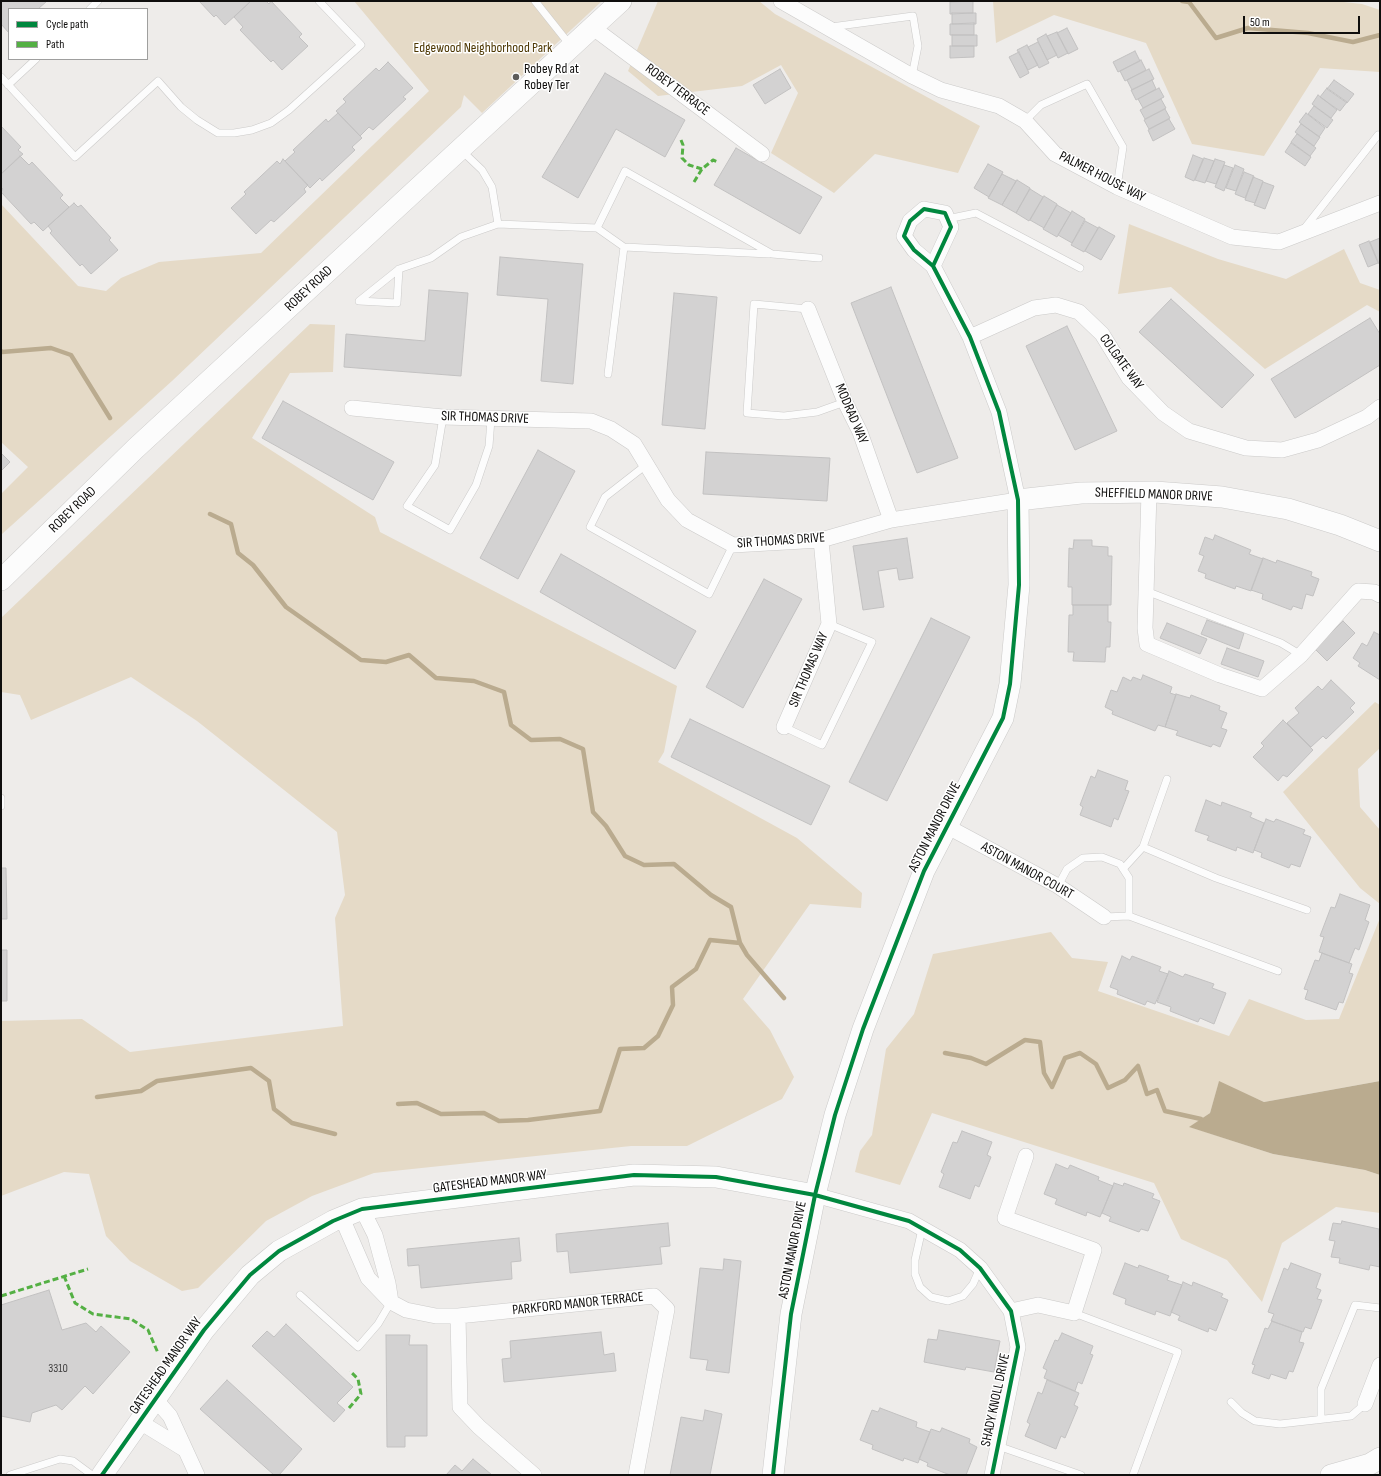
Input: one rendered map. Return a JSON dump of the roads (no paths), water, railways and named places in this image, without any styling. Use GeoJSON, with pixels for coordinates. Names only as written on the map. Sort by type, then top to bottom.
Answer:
{"type":"FeatureCollection","features":[{"type":"Feature","properties":{"kind":"street","name":"ROBEY ROAD"},"geometry":{"type":"LineString","coordinates":[[1,580],[136,448],[621,1]]}},
{"type":"Feature","properties":{"kind":"street","name":"PALMER HOUSE WAY"},"geometry":{"type":"LineString","coordinates":[[781,1],[912,76],[941,90],[999,106],[1025,122],[1055,154],[1117,187],[1232,237],[1279,242],[1380,203]]}},
{"type":"Feature","properties":{"kind":"street","name":"ROBEY TERRACE"},"geometry":{"type":"LineString","coordinates":[[592,27],[762,154]]}},
{"type":"Feature","properties":{"kind":"street","name":"ASTON MANOR DRIVE"},"geometry":{"type":"LineString","coordinates":[[773,1475],[791,1314],[815,1195],[835,1115],[863,1029],[924,871],[1003,718],[1010,684],[1019,585],[1018,500],[999,412],[970,337],[934,266],[914,250],[904,236],[910,221],[924,209],[945,213],[947,219]]}},
{"type":"Feature","properties":{"kind":"street"},"geometry":{"type":"LineString","coordinates":[[934,266],[951,227],[947,219]]}},
{"type":"Feature","properties":{"kind":"street","name":"COLGATE WAY"},"geometry":{"type":"LineString","coordinates":[[970,337],[1034,308],[1056,305],[1079,312],[1102,334],[1129,378],[1163,412],[1189,430],[1246,448],[1282,450],[1318,440],[1367,417],[1380,407]]}},
{"type":"Feature","properties":{"kind":"street","name":"MODRAD WAY"},"geometry":{"type":"LineString","coordinates":[[808,308],[845,402],[860,432],[891,520]]}},
{"type":"Feature","properties":{"kind":"street","name":"SIR THOMAS DRIVE"},"geometry":{"type":"LineString","coordinates":[[352,408],[443,417],[591,421],[611,429],[634,444],[668,500],[687,520],[733,545],[821,540],[891,520],[1018,500]]}},
{"type":"Feature","properties":{"kind":"street"},"geometry":{"type":"LineString","coordinates":[[1149,492],[1145,628],[1147,644],[1220,674],[1262,689],[1300,655],[1358,591],[1374,592],[1380,595]]}},
{"type":"Feature","properties":{"kind":"street","name":"SHEFFIELD MANOR DRIVE"},"geometry":{"type":"LineString","coordinates":[[1018,500],[1081,493],[1149,492],[1222,497],[1288,509],[1340,525],[1380,541]]}},
{"type":"Feature","properties":{"kind":"street","name":"SIR THOMAS WAY"},"geometry":{"type":"LineString","coordinates":[[784,727],[828,624],[821,540]]}},
{"type":"Feature","properties":{"kind":"street","name":"ASTON MANOR COURT"},"geometry":{"type":"LineString","coordinates":[[948,827],[1058,886],[1104,917]]}},
{"type":"Feature","properties":{"kind":"street"},"geometry":{"type":"LineString","coordinates":[[1011,1311],[1038,1305],[1074,1314],[1094,1250],[1005,1218],[1026,1156]]}},
{"type":"Feature","properties":{"kind":"street","name":"GATESHEAD MANOR WAY"},"geometry":{"type":"LineString","coordinates":[[102,1475],[204,1330],[250,1275],[279,1251],[362,1209],[634,1175],[716,1177],[815,1195],[909,1222],[960,1250],[980,1268]]}},
{"type":"Feature","properties":{"kind":"street"},"geometry":{"type":"LineString","coordinates":[[362,1209],[375,1236],[388,1283],[391,1302]]}},
{"type":"Feature","properties":{"kind":"street"},"geometry":{"type":"LineString","coordinates":[[342,1218],[368,1278],[391,1302],[406,1310],[436,1316],[458,1316],[460,1407],[479,1427],[534,1475]]}},
{"type":"Feature","properties":{"kind":"street","name":"SHADY KNOLL DRIVE"},"geometry":{"type":"LineString","coordinates":[[980,1268],[1011,1311],[1018,1347],[992,1475]]}},
{"type":"Feature","properties":{"kind":"street","name":"PARKFORD MANOR TERRACE"},"geometry":{"type":"LineString","coordinates":[[458,1316],[654,1296],[667,1309],[636,1475]]}},
{"type":"Feature","properties":{"kind":"street"},"geometry":{"type":"LineString","coordinates":[[1364,1404],[1380,1365]]}},
{"type":"Feature","properties":{"kind":"street"},"geometry":{"type":"LineString","coordinates":[[156,1400],[170,1416],[197,1475]]}},
{"type":"Feature","properties":{"kind":"street"},"geometry":{"type":"LineString","coordinates":[[140,1422],[184,1449]]}},
{"type":"Feature","properties":{"kind":"street"},"geometry":{"type":"LineString","coordinates":[[1331,1475],[1376,1466]]}},
{"type":"Feature","properties":{"kind":"lane"},"geometry":{"type":"LineString","coordinates":[[1,77],[75,157],[158,81],[181,106],[197,120],[218,133],[234,133],[252,130],[270,123],[289,110],[361,45],[319,1]]}},
{"type":"Feature","properties":{"kind":"lane"},"geometry":{"type":"LineString","coordinates":[[534,1],[571,46]]}},
{"type":"Feature","properties":{"kind":"lane"},"geometry":{"type":"LineString","coordinates":[[828,28],[913,16],[918,46],[912,76]]}},
{"type":"Feature","properties":{"kind":"lane"},"geometry":{"type":"LineString","coordinates":[[8,85],[35,60]]}},
{"type":"Feature","properties":{"kind":"lane"},"geometry":{"type":"LineString","coordinates":[[1025,122],[1041,105],[1087,84],[1123,148],[1117,187]]}},
{"type":"Feature","properties":{"kind":"lane"},"geometry":{"type":"LineString","coordinates":[[1300,234],[1378,135],[1380,137]]}},
{"type":"Feature","properties":{"kind":"lane"},"geometry":{"type":"LineString","coordinates":[[460,149],[482,170],[492,187],[498,224]]}},
{"type":"Feature","properties":{"kind":"lane"},"geometry":{"type":"LineString","coordinates":[[597,228],[626,171],[772,254]]}},
{"type":"Feature","properties":{"kind":"lane"},"geometry":{"type":"LineString","coordinates":[[947,219],[976,213],[1080,268]]}},
{"type":"Feature","properties":{"kind":"lane"},"geometry":{"type":"LineString","coordinates":[[399,269],[397,303],[359,301],[399,269],[431,258],[461,237],[498,224],[597,228],[624,247],[772,254],[818,258]]}},
{"type":"Feature","properties":{"kind":"lane"},"geometry":{"type":"LineString","coordinates":[[608,374],[624,247]]}},
{"type":"Feature","properties":{"kind":"lane"},"geometry":{"type":"LineString","coordinates":[[808,308],[754,304],[747,413],[784,416],[810,413],[845,402]]}},
{"type":"Feature","properties":{"kind":"lane"},"geometry":{"type":"LineString","coordinates":[[443,417],[435,465],[407,506],[450,530],[476,485],[489,446],[491,419]]}},
{"type":"Feature","properties":{"kind":"lane"},"geometry":{"type":"LineString","coordinates":[[646,465],[604,497],[590,527],[709,594],[733,545]]}},
{"type":"Feature","properties":{"kind":"lane"},"geometry":{"type":"LineString","coordinates":[[1146,592],[1281,643],[1300,655]]}},
{"type":"Feature","properties":{"kind":"lane"},"geometry":{"type":"LineString","coordinates":[[784,727],[822,745],[872,642],[828,624]]}},
{"type":"Feature","properties":{"kind":"lane"},"geometry":{"type":"LineString","coordinates":[[1123,869],[1144,847],[1167,779]]}},
{"type":"Feature","properties":{"kind":"lane"},"geometry":{"type":"LineString","coordinates":[[1,798],[1,806]]}},
{"type":"Feature","properties":{"kind":"lane"},"geometry":{"type":"LineString","coordinates":[[1144,847],[1216,878],[1307,910]]}},
{"type":"Feature","properties":{"kind":"lane"},"geometry":{"type":"LineString","coordinates":[[1058,886],[1067,869],[1083,858],[1102,856],[1120,864],[1129,878],[1129,916]]}},
{"type":"Feature","properties":{"kind":"lane"},"geometry":{"type":"LineString","coordinates":[[1104,917],[1129,916],[1278,971]]}},
{"type":"Feature","properties":{"kind":"lane"},"geometry":{"type":"LineString","coordinates":[[922,1229],[915,1260],[915,1274],[920,1287],[931,1297],[948,1301],[963,1296],[974,1284],[980,1268]]}},
{"type":"Feature","properties":{"kind":"lane"},"geometry":{"type":"LineString","coordinates":[[300,1295],[358,1347],[378,1324],[391,1302]]}},
{"type":"Feature","properties":{"kind":"lane"},"geometry":{"type":"LineString","coordinates":[[1321,1419],[1321,1389],[1355,1305],[1380,1308]]}},
{"type":"Feature","properties":{"kind":"lane"},"geometry":{"type":"LineString","coordinates":[[1074,1314],[1178,1352],[1133,1475]]}},
{"type":"Feature","properties":{"kind":"lane"},"geometry":{"type":"LineString","coordinates":[[1231,1402],[1242,1414],[1255,1421],[1280,1424],[1351,1416],[1364,1404]]}},
{"type":"Feature","properties":{"kind":"lane"},"geometry":{"type":"LineString","coordinates":[[998,1446],[1081,1475]]}},
{"type":"Feature","properties":{"kind":"lane"},"geometry":{"type":"LineString","coordinates":[[10,1475],[60,1459],[74,1461],[92,1475]]}},
{"type":"Feature","properties":{"kind":"waterway"},"geometry":{"type":"LineString","coordinates":[[1182,1],[1189,2],[1216,38],[1248,28],[1308,33],[1353,42],[1380,35]]}},
{"type":"Feature","properties":{"kind":"waterway"},"geometry":{"type":"LineString","coordinates":[[1,351],[51,348],[71,355],[110,418]]}},
{"type":"Feature","properties":{"kind":"waterway"},"geometry":{"type":"LineString","coordinates":[[210,514],[231,524],[238,553],[253,565],[286,607],[361,660],[386,662],[409,655],[436,678],[474,681],[504,692],[511,725],[531,740],[560,739],[583,749],[593,812],[606,826],[625,856],[644,865],[674,864],[711,895],[731,907],[740,943],[747,955],[784,998]]}},
{"type":"Feature","properties":{"kind":"waterway"},"geometry":{"type":"LineString","coordinates":[[398,1104],[417,1103],[441,1114],[484,1113],[499,1121],[528,1120],[600,1111],[620,1049],[644,1048],[658,1036],[673,1005],[672,987],[696,969],[710,940],[740,943]]}},
{"type":"Feature","properties":{"kind":"waterway"},"geometry":{"type":"LineString","coordinates":[[945,1053],[971,1058],[986,1064],[1025,1040],[1040,1042],[1044,1073],[1052,1087],[1065,1058],[1080,1053],[1096,1064],[1108,1088],[1125,1080],[1138,1066],[1147,1094],[1157,1090],[1165,1111],[1201,1119]]}},
{"type":"Feature","properties":{"kind":"waterway"},"geometry":{"type":"LineString","coordinates":[[97,1097],[141,1091],[157,1081],[251,1068],[269,1081],[274,1109],[292,1123],[335,1134]]}},
{"type":"Feature","properties":{"kind":"place","name":"Robey Rd at Robey Ter"},"geometry":{"type":"Point","coordinates":[516,77]}},
{"type":"Feature","properties":{"kind":"park label","name":"Edgewood Neighborhood Park"},"geometry":{"type":"Point","coordinates":[483,48]}}]}
